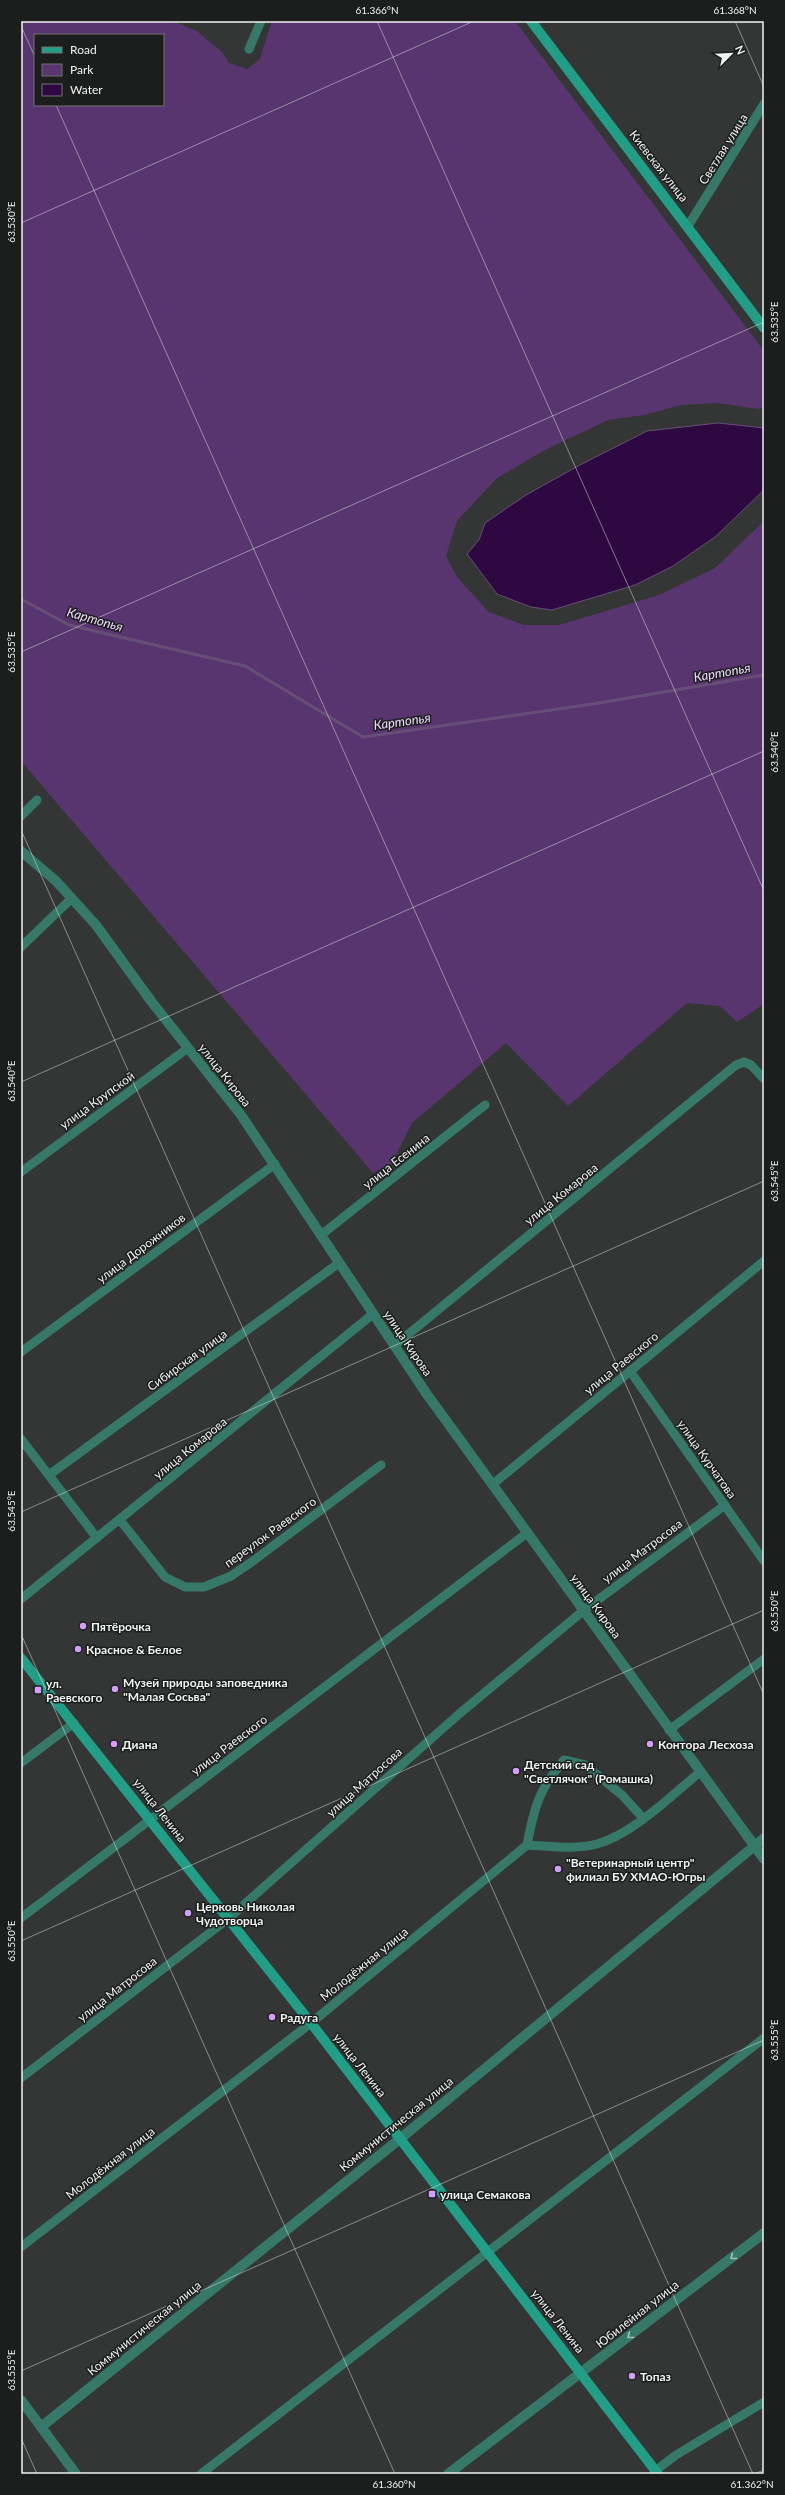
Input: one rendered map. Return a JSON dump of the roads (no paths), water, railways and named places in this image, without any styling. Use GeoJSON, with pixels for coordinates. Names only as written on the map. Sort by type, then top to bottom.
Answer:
{"type":"FeatureCollection","features":[{"type":"Feature","properties":{"kind":"main road","name":"Киевская улица"},"geometry":{"type":"LineString","coordinates":[[531,21],[764,328]]}},
{"type":"Feature","properties":{"kind":"main road","name":"улица Ленина"},"geometry":{"type":"LineString","coordinates":[[21,1658],[229,1918],[401,2138],[657,2472]]}},
{"type":"Feature","properties":{"kind":"street"},"geometry":{"type":"LineString","coordinates":[[248,49],[262,21]]}},
{"type":"Feature","properties":{"kind":"street","name":"Светлая улица"},"geometry":{"type":"LineString","coordinates":[[688,226],[764,104]]}},
{"type":"Feature","properties":{"kind":"street"},"geometry":{"type":"LineString","coordinates":[[21,816],[37,800]]}},
{"type":"Feature","properties":{"kind":"street","name":"улица Кирова"},"geometry":{"type":"LineString","coordinates":[[21,852],[72,898],[96,925],[188,1048],[219,1086],[275,1164],[394,1346],[583,1611],[764,1859]]}},
{"type":"Feature","properties":{"kind":"street"},"geometry":{"type":"LineString","coordinates":[[21,948],[72,898]]}},
{"type":"Feature","properties":{"kind":"street","name":"улица Крупской"},"geometry":{"type":"LineString","coordinates":[[21,1172],[188,1048]]}},
{"type":"Feature","properties":{"kind":"street","name":"улица Комарова"},"geometry":{"type":"LineString","coordinates":[[394,1346],[736,1065],[744,1062],[751,1065],[764,1080]]}},
{"type":"Feature","properties":{"kind":"street","name":"улица Есенина"},"geometry":{"type":"LineString","coordinates":[[321,1235],[485,1106]]}},
{"type":"Feature","properties":{"kind":"street","name":"улица Дорожников"},"geometry":{"type":"LineString","coordinates":[[21,1352],[275,1164]]}},
{"type":"Feature","properties":{"kind":"street","name":"улица Раевского"},"geometry":{"type":"LineString","coordinates":[[493,1484],[764,1261]]}},
{"type":"Feature","properties":{"kind":"street","name":"Сибирская улица"},"geometry":{"type":"LineString","coordinates":[[49,1475],[339,1263]]}},
{"type":"Feature","properties":{"kind":"street","name":"улица Комарова"},"geometry":{"type":"LineString","coordinates":[[21,1599],[373,1314]]}},
{"type":"Feature","properties":{"kind":"street","name":"улица Курчатова"},"geometry":{"type":"LineString","coordinates":[[630,1371],[764,1561]]}},
{"type":"Feature","properties":{"kind":"street"},"geometry":{"type":"LineString","coordinates":[[21,1439],[97,1538]]}},
{"type":"Feature","properties":{"kind":"street","name":"переулок Раевского"},"geometry":{"type":"LineString","coordinates":[[120,1520],[165,1577],[185,1587],[204,1586],[231,1576],[253,1561],[381,1465]]}},
{"type":"Feature","properties":{"kind":"street","name":"улица Матросова"},"geometry":{"type":"LineString","coordinates":[[21,2078],[229,1918],[460,1714],[583,1611],[725,1505]]}},
{"type":"Feature","properties":{"kind":"street","name":"улица Раевского"},"geometry":{"type":"LineString","coordinates":[[21,1918],[527,1533]]}},
{"type":"Feature","properties":{"kind":"street"},"geometry":{"type":"LineString","coordinates":[[670,1730],[764,1659]]}},
{"type":"Feature","properties":{"kind":"street"},"geometry":{"type":"LineString","coordinates":[[21,1763],[74,1723]]}},
{"type":"Feature","properties":{"kind":"street"},"geometry":{"type":"LineString","coordinates":[[643,1818],[622,1795],[585,1764],[564,1760],[548,1779],[534,1810],[527,1845],[571,1847],[597,1844],[612,1839],[643,1818],[700,1772]]}},
{"type":"Feature","properties":{"kind":"street","name":"Коммунистическая улица"},"geometry":{"type":"LineString","coordinates":[[41,2427],[401,2138],[764,1838]]}},
{"type":"Feature","properties":{"kind":"street","name":"Молодёжная улица"},"geometry":{"type":"LineString","coordinates":[[21,2247],[311,2023],[527,1845]]}},
{"type":"Feature","properties":{"kind":"street"},"geometry":{"type":"LineString","coordinates":[[201,2474],[764,2038]]}},
{"type":"Feature","properties":{"kind":"street","name":"Юбилейная улица"},"geometry":{"type":"LineString","coordinates":[[448,2474],[764,2233]]}},
{"type":"Feature","properties":{"kind":"street"},"geometry":{"type":"LineString","coordinates":[[21,2400],[76,2474]]}},
{"type":"Feature","properties":{"kind":"street"},"geometry":{"type":"LineString","coordinates":[[657,2472],[676,2455],[764,2402]]}},
{"type":"Feature","properties":{"kind":"water"},"geometry":{"type":"Polygon","coordinates":[[[718,423],[764,428],[764,490],[715,537],[673,566],[635,585],[552,610],[531,607],[497,594],[467,554],[479,540],[485,523],[526,495],[578,466],[647,431],[718,423]]]}},
{"type":"Feature","properties":{"kind":"waterway","name":"Картопья"},"geometry":{"type":"LineString","coordinates":[[21,599],[69,625],[245,666],[363,737],[593,704],[764,675]]}},
{"type":"Feature","properties":{"kind":"place","name":"Пятёрочка"},"geometry":{"type":"Point","coordinates":[83,1626]}},
{"type":"Feature","properties":{"kind":"place","name":"Красное & Белое"},"geometry":{"type":"Point","coordinates":[78,1649]}},
{"type":"Feature","properties":{"kind":"place","name":"Музей природы заповедника \"Малая Сосьва\""},"geometry":{"type":"Point","coordinates":[115,1689]}},
{"type":"Feature","properties":{"kind":"place","name":"ул. Раевского"},"geometry":{"type":"Point","coordinates":[38,1690]}},
{"type":"Feature","properties":{"kind":"place","name":"Диана"},"geometry":{"type":"Point","coordinates":[114,1744]}},
{"type":"Feature","properties":{"kind":"place","name":"Контора Лесхоза"},"geometry":{"type":"Point","coordinates":[650,1744]}},
{"type":"Feature","properties":{"kind":"place","name":"Детский сад \"Светлячок\" (Ромашка)"},"geometry":{"type":"Point","coordinates":[516,1771]}},
{"type":"Feature","properties":{"kind":"place","name":"\"Ветеринарный центр\" филиал БУ ХМАО-Югры"},"geometry":{"type":"Point","coordinates":[558,1869]}},
{"type":"Feature","properties":{"kind":"place","name":"Церковь Николая Чудотворца"},"geometry":{"type":"Point","coordinates":[188,1913]}},
{"type":"Feature","properties":{"kind":"place","name":"Радуга"},"geometry":{"type":"Point","coordinates":[272,2017]}},
{"type":"Feature","properties":{"kind":"place","name":"улица Семакова"},"geometry":{"type":"Point","coordinates":[432,2194]}},
{"type":"Feature","properties":{"kind":"place","name":"Топаз"},"geometry":{"type":"Point","coordinates":[632,2376]}}]}
